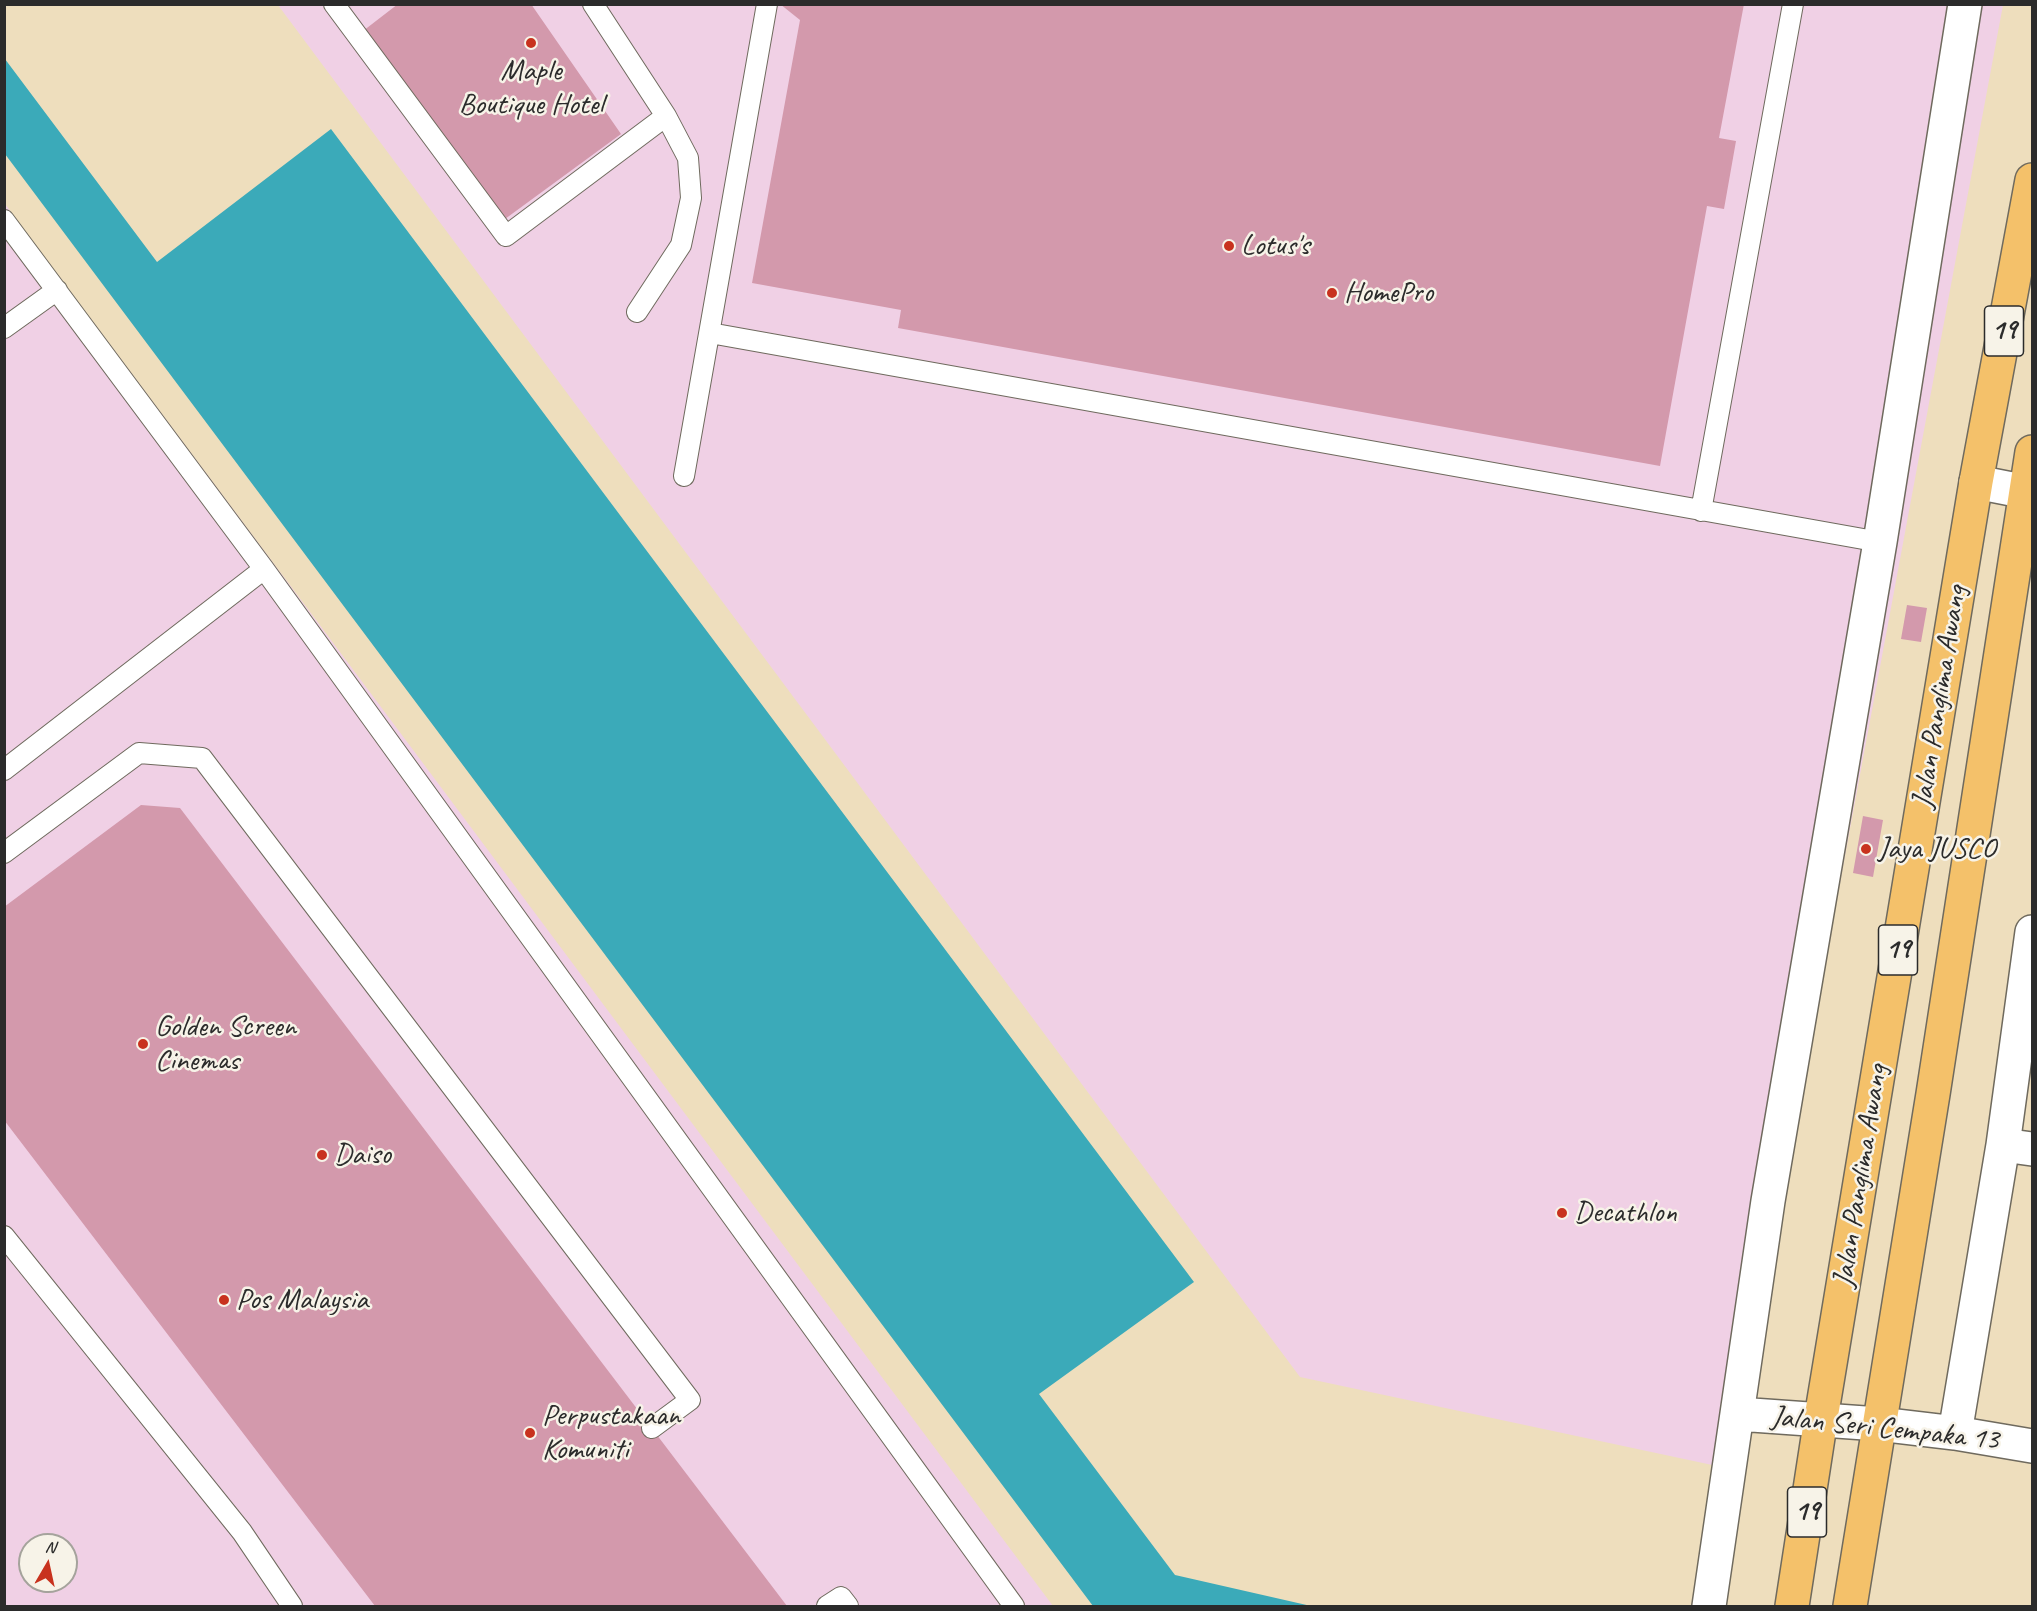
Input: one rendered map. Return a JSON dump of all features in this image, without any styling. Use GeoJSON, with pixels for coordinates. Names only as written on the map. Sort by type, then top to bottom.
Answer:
{"type":"FeatureCollection","features":[{"type":"Feature","properties":{"kind":"main road","name":"Jalan Panglima Awang"},"geometry":{"type":"LineString","coordinates":[[1792,1606],[1976,482],[2032,180]]}},
{"type":"Feature","properties":{"kind":"main road","name":"Jalan Panglima Awang"},"geometry":{"type":"LineString","coordinates":[[1850,1606],[2029,492],[2032,452]]}},
{"type":"Feature","properties":{"kind":"street"},"geometry":{"type":"LineString","coordinates":[[1709,1606],[1768,1201],[1880,542],[1965,4]]}},
{"type":"Feature","properties":{"kind":"street"},"geometry":{"type":"LineString","coordinates":[[1976,482],[2029,492]]}},
{"type":"Feature","properties":{"kind":"street"},"geometry":{"type":"LineString","coordinates":[[1955,1433],[2018,1147],[2032,932]]}},
{"type":"Feature","properties":{"kind":"street","name":"Jalan Seri Cempaka 13"},"geometry":{"type":"LineString","coordinates":[[1738,1414],[1821,1418],[1879,1424],[1955,1433],[2032,1446]]}},
{"type":"Feature","properties":{"kind":"lane"},"geometry":{"type":"LineString","coordinates":[[334,4],[506,236],[666,116]]}},
{"type":"Feature","properties":{"kind":"lane"},"geometry":{"type":"LineString","coordinates":[[593,4],[666,116],[687,158],[692,198],[681,245],[637,312]]}},
{"type":"Feature","properties":{"kind":"lane"},"geometry":{"type":"LineString","coordinates":[[684,476],[767,4]]}},
{"type":"Feature","properties":{"kind":"lane"},"geometry":{"type":"LineString","coordinates":[[1701,511],[1793,4]]}},
{"type":"Feature","properties":{"kind":"lane"},"geometry":{"type":"LineString","coordinates":[[4,220],[264,569],[1014,1606]]}},
{"type":"Feature","properties":{"kind":"lane"},"geometry":{"type":"LineString","coordinates":[[4,328],[57,290]]}},
{"type":"Feature","properties":{"kind":"lane"},"geometry":{"type":"LineString","coordinates":[[710,333],[1880,542]]}},
{"type":"Feature","properties":{"kind":"lane"},"geometry":{"type":"LineString","coordinates":[[4,770],[264,569]]}},
{"type":"Feature","properties":{"kind":"lane"},"geometry":{"type":"LineString","coordinates":[[4,854],[139,753],[202,758],[690,1400],[652,1428]]}},
{"type":"Feature","properties":{"kind":"lane"},"geometry":{"type":"LineString","coordinates":[[4,1236],[242,1532],[292,1606]]}},
{"type":"Feature","properties":{"kind":"lane"},"geometry":{"type":"LineString","coordinates":[[827,1606],[841,1597],[848,1606]]}},
{"type":"Feature","properties":{"kind":"shaded area"},"geometry":{"type":"Polygon","coordinates":[[[278,5],[2003,5],[1731,1469],[1300,1377],[278,5]]]}},
{"type":"Feature","properties":{"kind":"shaded area"},"geometry":{"type":"Polygon","coordinates":[[[5,204],[1053,1606],[5,1606],[5,204]]]}},
{"type":"Feature","properties":{"kind":"water"},"geometry":{"type":"Polygon","coordinates":[[[5,59],[157,262],[331,129],[1194,1282],[1039,1394],[1175,1575],[1311,1606],[1093,1606],[5,154],[5,59]]]}},
{"type":"Feature","properties":{"kind":"building"},"geometry":{"type":"Polygon","coordinates":[[[398,4],[531,4],[621,134],[505,219],[363,31],[398,4]]]}},
{"type":"Feature","properties":{"kind":"building","name":"Lotus's"},"geometry":{"type":"Polygon","coordinates":[[[780,4],[1744,4],[1719,138],[1736,141],[1724,209],[1707,206],[1660,466],[898,328],[901,310],[752,283],[800,20],[780,4]]]}},
{"type":"Feature","properties":{"kind":"building"},"geometry":{"type":"Polygon","coordinates":[[[1907,605],[1927,608],[1921,642],[1901,639],[1907,605]]]}},
{"type":"Feature","properties":{"kind":"building"},"geometry":{"type":"Polygon","coordinates":[[[141,805],[180,808],[787,1606],[375,1606],[4,1120],[4,907],[141,805]]]}},
{"type":"Feature","properties":{"kind":"building"},"geometry":{"type":"Polygon","coordinates":[[[1863,816],[1883,820],[1873,877],[1853,873],[1863,816]]]}},
{"type":"Feature","properties":{"kind":"place","name":"Maple Boutique Hotel"},"geometry":{"type":"Point","coordinates":[531,43]}},
{"type":"Feature","properties":{"kind":"place","name":"Lotus's"},"geometry":{"type":"Point","coordinates":[1229,246]}},
{"type":"Feature","properties":{"kind":"place","name":"HomePro"},"geometry":{"type":"Point","coordinates":[1332,293]}},
{"type":"Feature","properties":{"kind":"place","name":"Jaya JUSCO"},"geometry":{"type":"Point","coordinates":[1866,849]}},
{"type":"Feature","properties":{"kind":"place","name":"Golden Screen Cinemas"},"geometry":{"type":"Point","coordinates":[143,1044]}},
{"type":"Feature","properties":{"kind":"place","name":"Daiso"},"geometry":{"type":"Point","coordinates":[322,1155]}},
{"type":"Feature","properties":{"kind":"place","name":"Decathlon"},"geometry":{"type":"Point","coordinates":[1562,1213]}},
{"type":"Feature","properties":{"kind":"place","name":"Pos Malaysia"},"geometry":{"type":"Point","coordinates":[224,1300]}},
{"type":"Feature","properties":{"kind":"place","name":"Perpustakaan Komuniti"},"geometry":{"type":"Point","coordinates":[530,1433]}}]}
